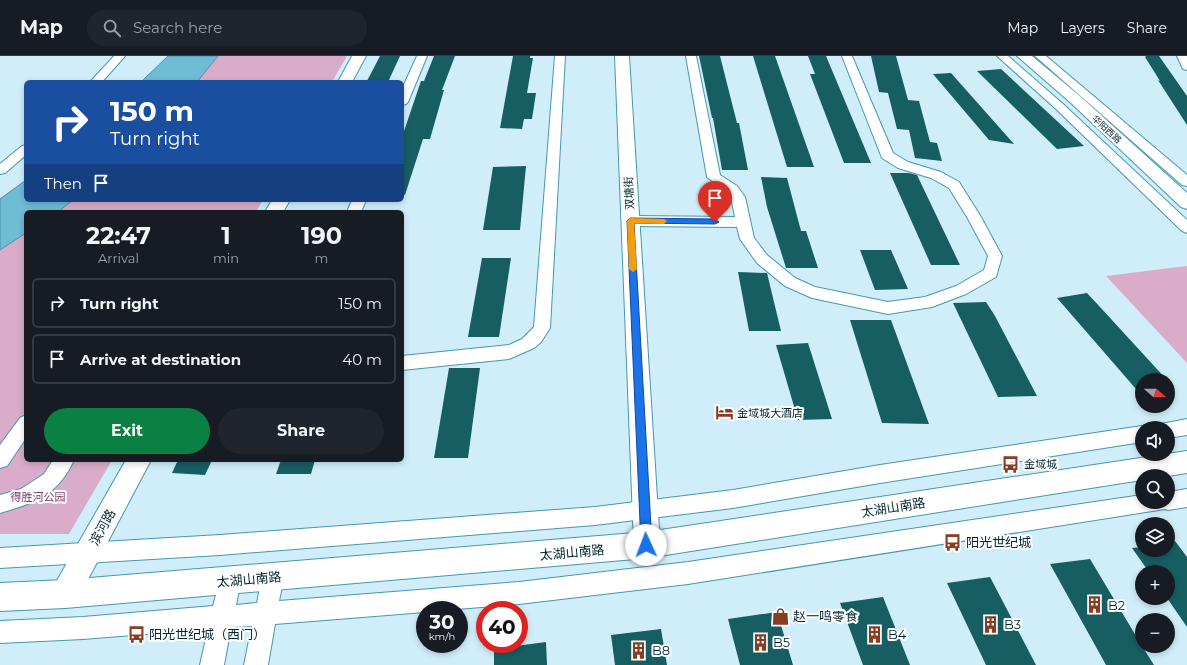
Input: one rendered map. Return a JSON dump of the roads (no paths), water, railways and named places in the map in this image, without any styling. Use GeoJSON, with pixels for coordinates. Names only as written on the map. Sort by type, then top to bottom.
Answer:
{"type":"FeatureCollection","features":[{"type":"Feature","properties":{"kind":"main road"},"geometry":{"type":"LineString","coordinates":[[346,80],[359,56]]}},
{"type":"Feature","properties":{"kind":"main road","name":"双塘街"},"geometry":{"type":"LineString","coordinates":[[622,56],[646,545]]}},
{"type":"Feature","properties":{"kind":"main road","name":"华阳西路"},"geometry":{"type":"LineString","coordinates":[[1024,56],[1076,100],[1187,203]]}},
{"type":"Feature","properties":{"kind":"main road","name":"滨河路"},"geometry":{"type":"LineString","coordinates":[[65,594],[138,462]]}},
{"type":"Feature","properties":{"kind":"main road","name":"太湖山南路"},"geometry":{"type":"LineString","coordinates":[[0,597],[65,594],[646,545],[1187,462]]}},
{"type":"Feature","properties":{"kind":"street"},"geometry":{"type":"LineString","coordinates":[[98,80],[120,56]]}},
{"type":"Feature","properties":{"kind":"street"},"geometry":{"type":"LineString","coordinates":[[404,97],[422,56]]}},
{"type":"Feature","properties":{"kind":"street"},"geometry":{"type":"LineString","coordinates":[[404,363],[509,352],[523,348],[536,338],[542,328],[560,56]]}},
{"type":"Feature","properties":{"kind":"street"},"geometry":{"type":"LineString","coordinates":[[691,56],[714,177],[732,189],[738,197],[747,239],[759,254],[790,282],[812,292],[888,308],[926,303],[961,290],[991,273],[994,256],[974,217],[954,186],[936,175],[903,165],[887,155],[848,56]]}},
{"type":"Feature","properties":{"kind":"street"},"geometry":{"type":"LineString","coordinates":[[1002,56],[1059,106],[1187,228]]}},
{"type":"Feature","properties":{"kind":"street"},"geometry":{"type":"LineString","coordinates":[[1040,56],[1187,182]]}},
{"type":"Feature","properties":{"kind":"street"},"geometry":{"type":"LineString","coordinates":[[1185,56],[1182,56],[1187,67]]}},
{"type":"Feature","properties":{"kind":"street"},"geometry":{"type":"LineString","coordinates":[[0,170],[24,151]]}},
{"type":"Feature","properties":{"kind":"street"},"geometry":{"type":"LineString","coordinates":[[630,221],[743,222]]}},
{"type":"Feature","properties":{"kind":"street"},"geometry":{"type":"LineString","coordinates":[[0,460],[24,426]]}},
{"type":"Feature","properties":{"kind":"street"},"geometry":{"type":"LineString","coordinates":[[1175,429],[1187,427]]}},
{"type":"Feature","properties":{"kind":"street"},"geometry":{"type":"LineString","coordinates":[[0,558],[220,546],[595,516],[733,499],[880,474],[1135,435]]}},
{"type":"Feature","properties":{"kind":"street"},"geometry":{"type":"LineString","coordinates":[[0,504],[26,496],[51,480],[63,462]]}},
{"type":"Feature","properties":{"kind":"street"},"geometry":{"type":"LineString","coordinates":[[1175,500],[1187,498]]}},
{"type":"Feature","properties":{"kind":"street"},"geometry":{"type":"LineString","coordinates":[[0,632],[83,628],[222,618],[519,593],[688,573],[1135,506]]}},
{"type":"Feature","properties":{"kind":"street"},"geometry":{"type":"LineString","coordinates":[[256,665],[273,576]]}},
{"type":"Feature","properties":{"kind":"street"},"geometry":{"type":"LineString","coordinates":[[212,665],[230,580]]}},
{"type":"Feature","properties":{"kind":"water"},"geometry":{"type":"Polygon","coordinates":[[[168,56],[218,56],[199,80],[143,80],[168,56]]]}},
{"type":"Feature","properties":{"kind":"water"},"geometry":{"type":"Polygon","coordinates":[[[24,181],[24,202],[70,202],[60,210],[24,210],[24,234],[0,250],[0,199],[24,181]]]}},
{"type":"Feature","properties":{"kind":"place","name":"金域城大酒店"},"geometry":{"type":"Point","coordinates":[724,413]}},
{"type":"Feature","properties":{"kind":"place","name":"金域城"},"geometry":{"type":"Point","coordinates":[1011,464]}},
{"type":"Feature","properties":{"kind":"place","name":"阳光世纪城"},"geometry":{"type":"Point","coordinates":[953,542]}},
{"type":"Feature","properties":{"kind":"place","name":"B2"},"geometry":{"type":"Point","coordinates":[1095,605]}},
{"type":"Feature","properties":{"kind":"place","name":"赵一鸣零食"},"geometry":{"type":"Point","coordinates":[780,616]}},
{"type":"Feature","properties":{"kind":"place","name":"B3"},"geometry":{"type":"Point","coordinates":[991,624]}},
{"type":"Feature","properties":{"kind":"place","name":"阳光世纪城（西门）"},"geometry":{"type":"Point","coordinates":[136,634]}},
{"type":"Feature","properties":{"kind":"place","name":"B4"},"geometry":{"type":"Point","coordinates":[875,634]}},
{"type":"Feature","properties":{"kind":"place","name":"B5"},"geometry":{"type":"Point","coordinates":[760,642]}},
{"type":"Feature","properties":{"kind":"place","name":"B8"},"geometry":{"type":"Point","coordinates":[639,650]}},
{"type":"Feature","properties":{"kind":"park label","name":"得胜河公园"},"geometry":{"type":"Point","coordinates":[38,497]}}]}
